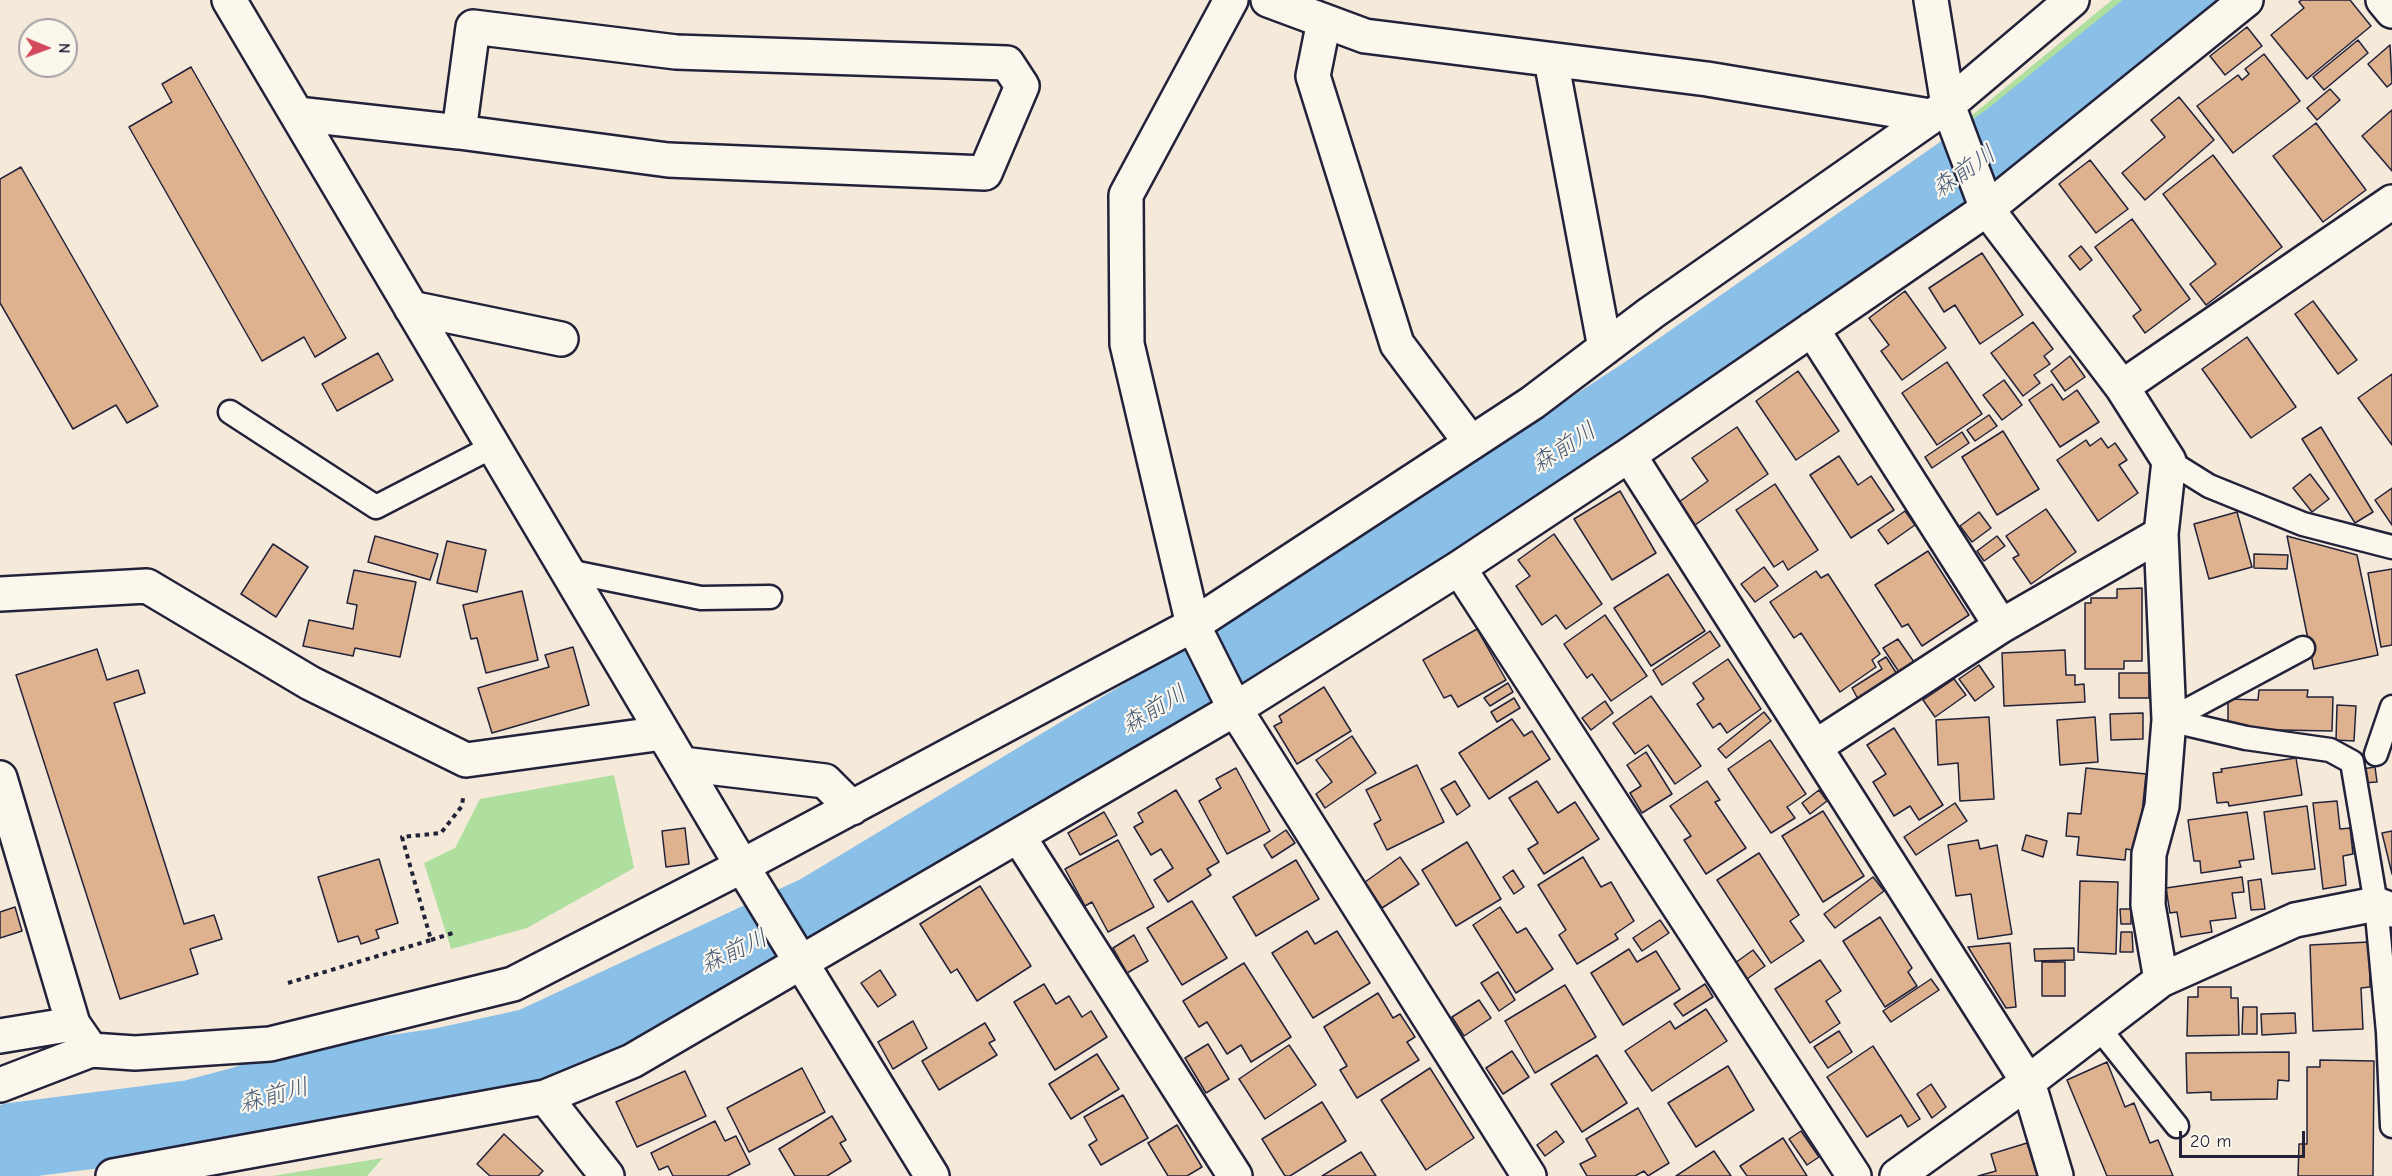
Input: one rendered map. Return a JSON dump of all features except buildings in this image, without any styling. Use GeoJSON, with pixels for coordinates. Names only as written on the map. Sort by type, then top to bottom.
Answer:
{"type":"FeatureCollection","features":[{"type":"Feature","properties":{"kind":"street"},"geometry":{"type":"LineString","coordinates":[[229,0],[742,866],[932,1176]]}},
{"type":"Feature","properties":{"kind":"street"},"geometry":{"type":"LineString","coordinates":[[1231,0],[1126,195],[1127,344],[1193,625],[1235,709],[1529,1176]]}},
{"type":"Feature","properties":{"kind":"street"},"geometry":{"type":"LineString","coordinates":[[1268,0],[1365,36],[1939,111]]}},
{"type":"Feature","properties":{"kind":"street"},"geometry":{"type":"LineString","coordinates":[[1931,0],[1939,111],[1987,209],[2122,387],[2169,461],[2161,534],[2169,720],[2162,806],[2149,854],[2148,904],[2161,980]]}},
{"type":"Feature","properties":{"kind":"street"},"geometry":{"type":"LineString","coordinates":[[0,1036],[82,1037],[135,1053],[270,1044],[513,984],[852,808],[1193,625],[1532,403],[1605,348],[1939,111],[2072,0]]}},
{"type":"Feature","properties":{"kind":"street"},"geometry":{"type":"LineString","coordinates":[[113,1176],[545,1097],[632,1061],[1235,709],[1459,568],[1629,455],[1987,209],[2246,0]]}},
{"type":"Feature","properties":{"kind":"street"},"geometry":{"type":"LineString","coordinates":[[2383,0],[2392,11]]}},
{"type":"Feature","properties":{"kind":"street"},"geometry":{"type":"LineString","coordinates":[[1324,21],[1313,76],[1397,344],[1471,443]]}},
{"type":"Feature","properties":{"kind":"street"},"geometry":{"type":"LineString","coordinates":[[297,114],[459,132],[668,160],[985,173],[1022,86],[1007,63],[676,52],[473,27],[459,132]]}},
{"type":"Feature","properties":{"kind":"street"},"geometry":{"type":"LineString","coordinates":[[1551,60],[1605,348]]}},
{"type":"Feature","properties":{"kind":"street"},"geometry":{"type":"LineString","coordinates":[[2122,387],[2392,202]]}},
{"type":"Feature","properties":{"kind":"street"},"geometry":{"type":"LineString","coordinates":[[411,308],[561,339]]}},
{"type":"Feature","properties":{"kind":"street"},"geometry":{"type":"LineString","coordinates":[[1812,329],[2001,626]]}},
{"type":"Feature","properties":{"kind":"street"},"geometry":{"type":"LineString","coordinates":[[1629,455],[2028,1082],[2056,1176]]}},
{"type":"Feature","properties":{"kind":"street"},"geometry":{"type":"LineString","coordinates":[[1815,747],[2001,626],[2161,534]]}},
{"type":"Feature","properties":{"kind":"street"},"geometry":{"type":"LineString","coordinates":[[1459,568],[1854,1176]]}},
{"type":"Feature","properties":{"kind":"street"},"geometry":{"type":"LineString","coordinates":[[0,594],[147,586],[310,683],[466,760],[663,733]]}},
{"type":"Feature","properties":{"kind":"street"},"geometry":{"type":"LineString","coordinates":[[682,764],[825,781],[852,808]]}},
{"type":"Feature","properties":{"kind":"street"},"geometry":{"type":"LineString","coordinates":[[0,778],[82,1037]]}},
{"type":"Feature","properties":{"kind":"street"},"geometry":{"type":"LineString","coordinates":[[1019,837],[1235,1176]]}},
{"type":"Feature","properties":{"kind":"street"},"geometry":{"type":"LineString","coordinates":[[1897,1176],[2028,1082],[2161,980],[2295,920],[2384,907]]}},
{"type":"Feature","properties":{"kind":"street"},"geometry":{"type":"LineString","coordinates":[[0,1085],[82,1037]]}},
{"type":"Feature","properties":{"kind":"street"},"geometry":{"type":"LineString","coordinates":[[545,1097],[607,1176]]}},
{"type":"Feature","properties":{"kind":"lane"},"geometry":{"type":"LineString","coordinates":[[230,412],[376,507],[494,446]]}},
{"type":"Feature","properties":{"kind":"lane"},"geometry":{"type":"LineString","coordinates":[[2169,461],[2209,486],[2303,524],[2392,547]]}},
{"type":"Feature","properties":{"kind":"lane"},"geometry":{"type":"LineString","coordinates":[[568,571],[701,598],[770,597]]}},
{"type":"Feature","properties":{"kind":"lane"},"geometry":{"type":"LineString","coordinates":[[2169,720],[2303,648]]}},
{"type":"Feature","properties":{"kind":"lane"},"geometry":{"type":"LineString","coordinates":[[2169,720],[2247,738],[2330,750],[2352,762],[2384,752],[2392,706]]}},
{"type":"Feature","properties":{"kind":"lane"},"geometry":{"type":"LineString","coordinates":[[2352,762],[2384,907],[2392,1126]]}},
{"type":"Feature","properties":{"kind":"lane"},"geometry":{"type":"LineString","coordinates":[[2099,1028],[2177,1126]]}},
{"type":"Feature","properties":{"kind":"path"},"geometry":{"type":"LineString","coordinates":[[431,940],[402,837],[441,833],[462,806],[466,760]]}},
{"type":"Feature","properties":{"kind":"path"},"geometry":{"type":"LineString","coordinates":[[288,983],[456,932]]}},
{"type":"Feature","properties":{"kind":"green space"},"geometry":{"type":"Polygon","coordinates":[[[2112,0],[2163,0],[1989,143],[1971,116],[2112,0]]]}},
{"type":"Feature","properties":{"kind":"green space"},"geometry":{"type":"Polygon","coordinates":[[[614,775],[634,868],[527,928],[451,949],[424,863],[455,848],[480,799],[614,775]]]}},
{"type":"Feature","properties":{"kind":"green space"},"geometry":{"type":"Polygon","coordinates":[[[383,1158],[367,1176],[272,1176],[383,1158]]]}},
{"type":"Feature","properties":{"kind":"waterway","name":"森前川"},"geometry":{"type":"LineString","coordinates":[[0,1145],[12,1141],[192,1118],[248,1103],[281,1089],[441,1066],[532,1046],[818,913],[1255,649],[1647,393],[2008,141],[2183,0]]}}]}
